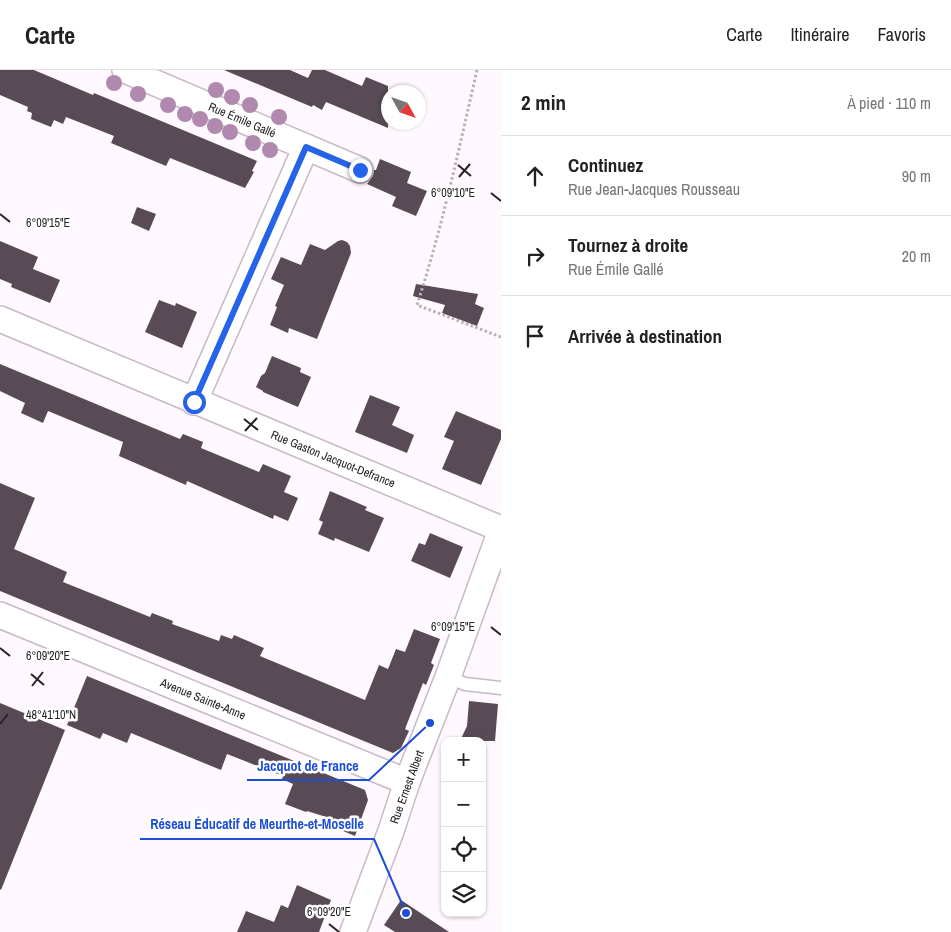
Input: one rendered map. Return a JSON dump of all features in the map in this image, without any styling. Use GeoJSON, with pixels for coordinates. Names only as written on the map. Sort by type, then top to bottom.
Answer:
{"type":"FeatureCollection","features":[{"type":"Feature","properties":{"kind":"street","name":"Rue Émile Gallé"},"geometry":{"type":"LineString","coordinates":[[125,70],[360,170]]}},
{"type":"Feature","properties":{"kind":"street"},"geometry":{"type":"LineString","coordinates":[[194,402],[306,147]]}},
{"type":"Feature","properties":{"kind":"street","name":"Rue Gaston Jacquot-Defrance"},"geometry":{"type":"LineString","coordinates":[[0,319],[501,530]]}},
{"type":"Feature","properties":{"kind":"street","name":"Rue Ernest Albert"},"geometry":{"type":"LineString","coordinates":[[353,932],[501,530]]}},
{"type":"Feature","properties":{"kind":"street","name":"Avenue Sainte-Anne"},"geometry":{"type":"LineString","coordinates":[[0,615],[407,782]]}},
{"type":"Feature","properties":{"kind":"lane"},"geometry":{"type":"LineString","coordinates":[[448,677],[465,684],[501,688]]}},
{"type":"Feature","properties":{"kind":"path"},"geometry":{"type":"LineString","coordinates":[[477,70],[451,188],[417,304],[501,337]]}},
{"type":"Feature","properties":{"kind":"building"},"geometry":{"type":"Polygon","coordinates":[[[0,70],[34,70],[93,95],[94,93],[257,161],[252,171],[254,172],[245,188],[170,158],[166,166],[111,143],[114,136],[66,117],[63,124],[54,120],[51,127],[31,119],[32,113],[27,111],[28,107],[0,95],[0,70]]]}},
{"type":"Feature","properties":{"kind":"building"},"geometry":{"type":"Polygon","coordinates":[[[224,70],[290,70],[308,78],[312,70],[325,70],[362,86],[366,77],[386,85],[381,85],[381,125],[326,102],[322,110],[313,105],[312,107],[224,70]]]}},
{"type":"Feature","properties":{"kind":"building"},"geometry":{"type":"Polygon","coordinates":[[[380,159],[411,172],[407,183],[427,191],[416,216],[392,206],[396,197],[367,184],[373,176],[380,159]]]}},
{"type":"Feature","properties":{"kind":"building"},"geometry":{"type":"Polygon","coordinates":[[[137,207],[156,214],[149,231],[131,223],[137,207]]]}},
{"type":"Feature","properties":{"kind":"building"},"geometry":{"type":"Polygon","coordinates":[[[342,240],[350,246],[351,253],[317,339],[289,328],[288,333],[270,325],[277,307],[275,306],[284,285],[271,279],[281,257],[301,265],[310,244],[325,250],[342,240]]]}},
{"type":"Feature","properties":{"kind":"building"},"geometry":{"type":"Polygon","coordinates":[[[0,241],[38,257],[33,269],[60,280],[50,303],[11,287],[12,284],[0,279],[0,241]]]}},
{"type":"Feature","properties":{"kind":"building"},"geometry":{"type":"Polygon","coordinates":[[[416,284],[478,294],[475,304],[484,308],[477,326],[442,313],[445,305],[413,296],[416,284]]]}},
{"type":"Feature","properties":{"kind":"building"},"geometry":{"type":"Polygon","coordinates":[[[159,300],[175,306],[176,303],[197,312],[182,348],[145,332],[159,300]]]}},
{"type":"Feature","properties":{"kind":"building"},"geometry":{"type":"Polygon","coordinates":[[[272,356],[301,368],[300,372],[311,377],[298,407],[263,392],[256,387],[261,376],[265,373],[272,356]]]}},
{"type":"Feature","properties":{"kind":"building"},"geometry":{"type":"Polygon","coordinates":[[[0,364],[180,439],[183,434],[203,442],[201,448],[259,472],[263,464],[291,476],[284,492],[298,498],[288,521],[274,515],[273,519],[187,481],[186,485],[119,456],[123,442],[48,411],[43,423],[21,413],[25,403],[0,391],[0,364]]]}},
{"type":"Feature","properties":{"kind":"building"},"geometry":{"type":"Polygon","coordinates":[[[370,395],[400,407],[392,425],[414,435],[407,453],[355,432],[370,395]]]}},
{"type":"Feature","properties":{"kind":"building"},"geometry":{"type":"Polygon","coordinates":[[[456,411],[501,430],[501,439],[481,485],[442,469],[454,441],[444,437],[456,411]]]}},
{"type":"Feature","properties":{"kind":"building"},"geometry":{"type":"Polygon","coordinates":[[[0,483],[35,498],[14,549],[67,572],[63,582],[150,617],[152,613],[173,621],[172,624],[219,641],[221,635],[232,639],[234,635],[264,648],[260,656],[365,700],[379,665],[388,669],[396,649],[405,652],[414,629],[440,639],[431,663],[434,665],[426,685],[423,683],[405,729],[409,731],[401,748],[393,753],[0,591],[0,483]]]}},
{"type":"Feature","properties":{"kind":"building"},"geometry":{"type":"Polygon","coordinates":[[[330,491],[367,507],[365,510],[384,518],[369,552],[335,538],[334,541],[318,534],[323,522],[319,520],[330,491]]]}},
{"type":"Feature","properties":{"kind":"building"},"geometry":{"type":"Polygon","coordinates":[[[430,533],[463,547],[450,578],[411,561],[419,543],[425,545],[430,533]]]}},
{"type":"Feature","properties":{"kind":"building"},"geometry":{"type":"Polygon","coordinates":[[[87,676],[365,790],[368,800],[355,836],[336,828],[339,821],[285,804],[293,784],[282,779],[283,776],[227,754],[221,770],[131,733],[127,743],[103,733],[100,739],[67,725],[87,676]]]}},
{"type":"Feature","properties":{"kind":"building"},"geometry":{"type":"Polygon","coordinates":[[[469,701],[498,704],[495,741],[486,741],[486,737],[462,737],[467,726],[469,701]]]}},
{"type":"Feature","properties":{"kind":"building"},"geometry":{"type":"Polygon","coordinates":[[[0,703],[65,730],[1,890],[0,889],[0,703]]]}},
{"type":"Feature","properties":{"kind":"building"},"geometry":{"type":"Polygon","coordinates":[[[297,885],[331,900],[319,932],[237,932],[246,911],[274,922],[281,905],[288,908],[297,885]]]}},
{"type":"Feature","properties":{"kind":"building"},"geometry":{"type":"Polygon","coordinates":[[[401,900],[449,932],[395,932],[384,925],[401,900]]]}},
{"type":"Feature","properties":{"kind":"place","name":"Jacquot de France"},"geometry":{"type":"Point","coordinates":[430,723]}},
{"type":"Feature","properties":{"kind":"place","name":"Réseau Éducatif de Meurthe-et-Moselle"},"geometry":{"type":"Point","coordinates":[406,913]}},
{"type":"Feature","properties":{"kind":"route"},"geometry":{"type":"LineString","coordinates":[[194,402],[306,147],[360,170]]}}]}
